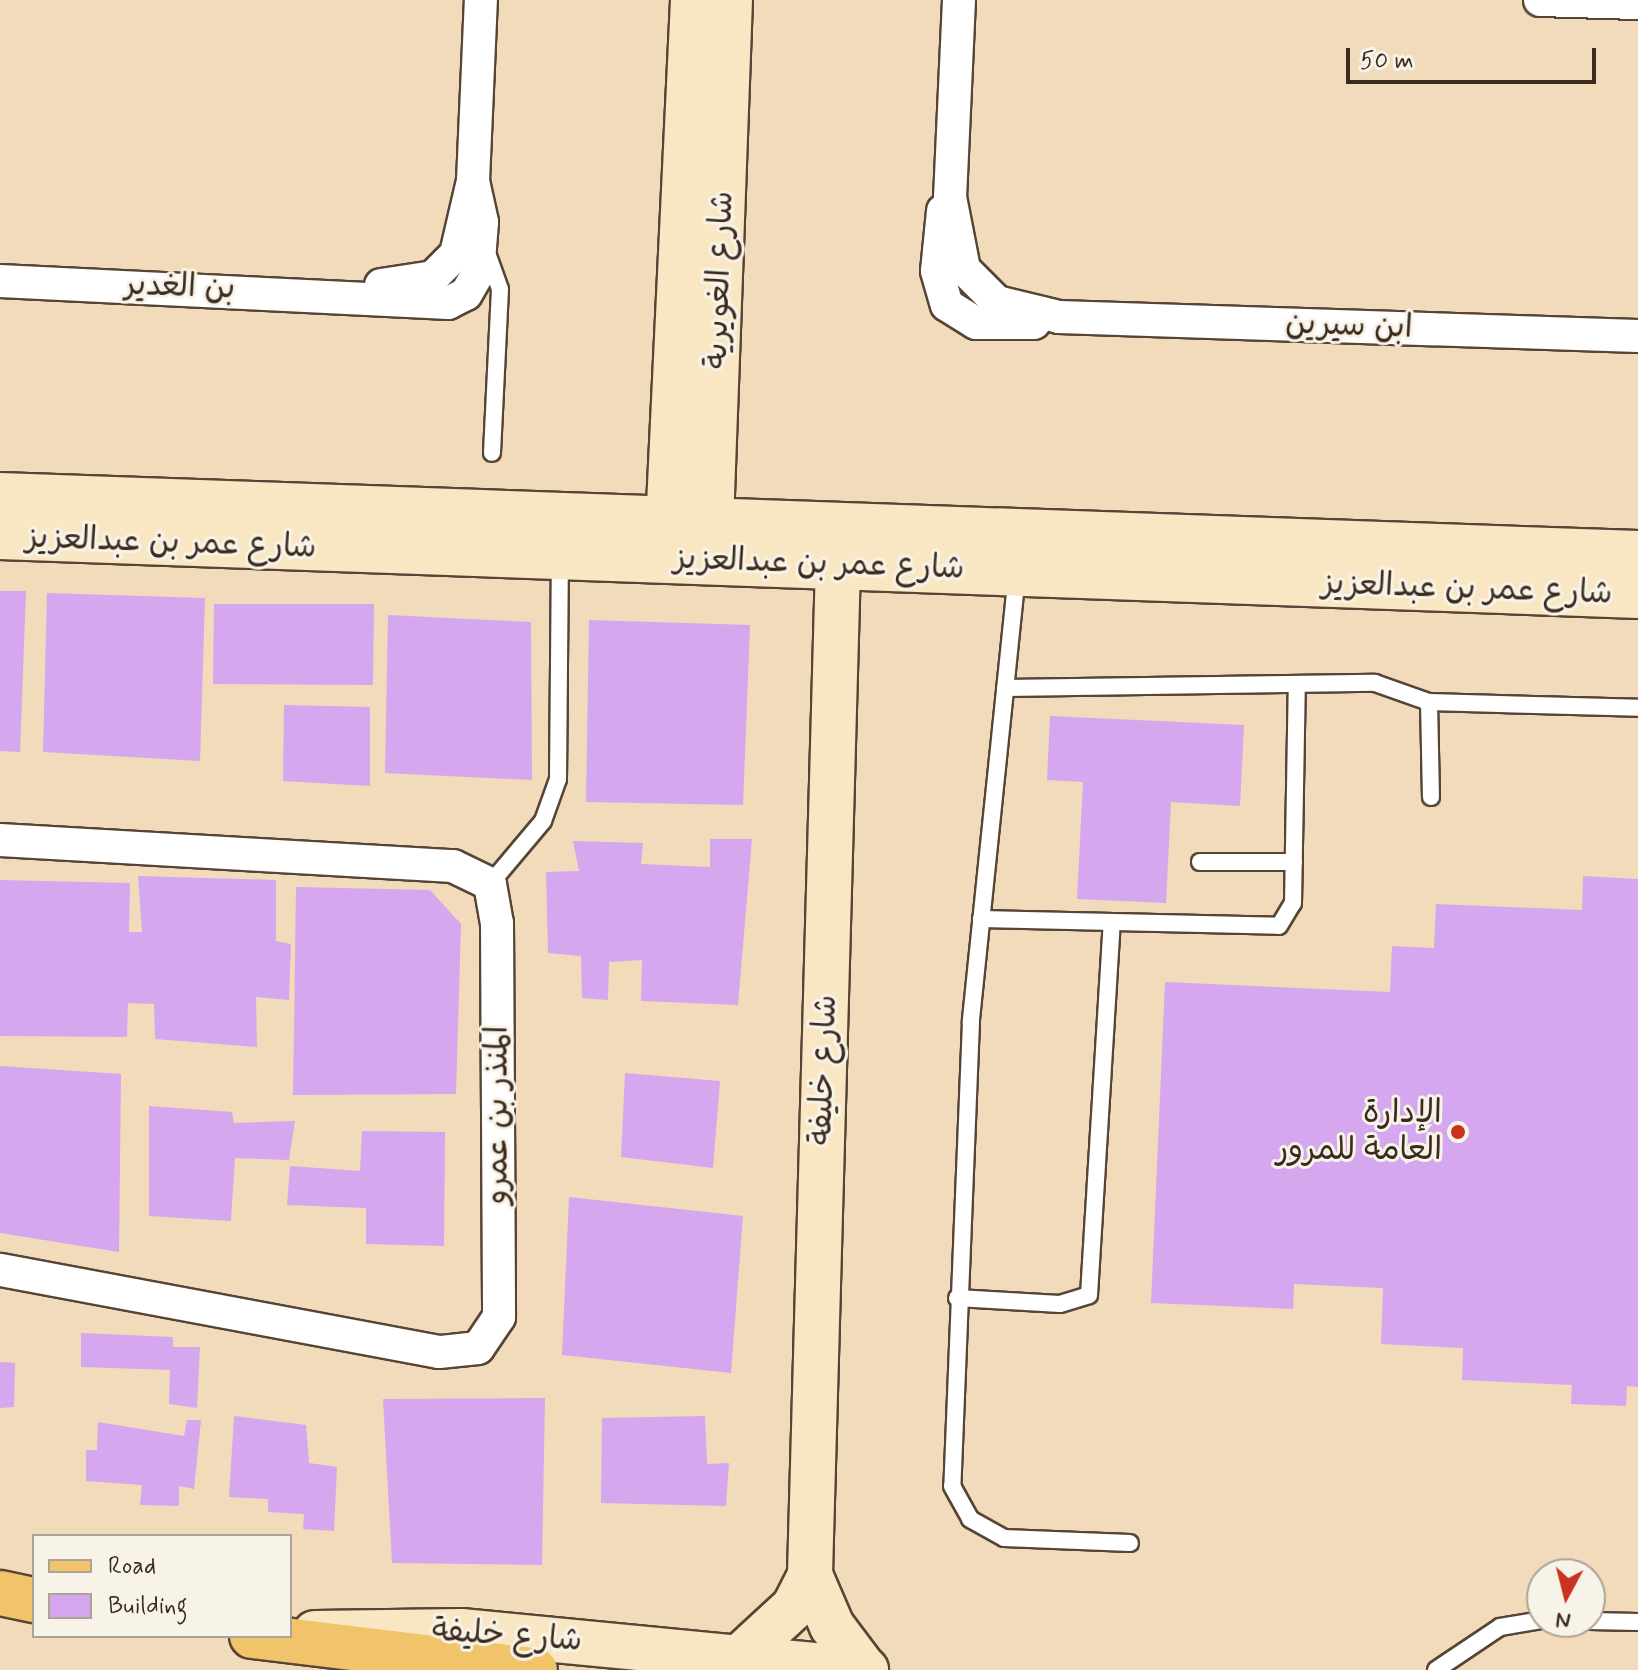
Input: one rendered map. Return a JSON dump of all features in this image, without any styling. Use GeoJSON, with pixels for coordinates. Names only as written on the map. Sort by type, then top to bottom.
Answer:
{"type":"FeatureCollection","features":[{"type":"Feature","properties":{"kind":"main road"},"geometry":{"type":"LineString","coordinates":[[0,1593],[32,1600]]}},
{"type":"Feature","properties":{"kind":"main road","name":"شارع خليفة"},"geometry":{"type":"LineString","coordinates":[[270,1638],[535,1670]]}},
{"type":"Feature","properties":{"kind":"street","name":"بن الغدير"},"geometry":{"type":"LineString","coordinates":[[0,281],[359,293],[403,302],[458,299],[474,284],[481,241],[473,181],[481,0]]}},
{"type":"Feature","properties":{"kind":"street","name":"شارع الغويرية"},"geometry":{"type":"LineString","coordinates":[[689,540],[693,0]]}},
{"type":"Feature","properties":{"kind":"street","name":"شارع الغويرية"},"geometry":{"type":"LineString","coordinates":[[689,540],[730,0]]}},
{"type":"Feature","properties":{"kind":"street","name":"ابن سيرين"},"geometry":{"type":"LineString","coordinates":[[959,0],[950,197],[937,271],[947,305],[976,323],[1059,317],[1638,336]]}},
{"type":"Feature","properties":{"kind":"street"},"geometry":{"type":"LineString","coordinates":[[1540,0],[1638,3]]}},
{"type":"Feature","properties":{"kind":"street","name":"بن الغدير"},"geometry":{"type":"LineString","coordinates":[[359,293],[433,277],[451,263],[473,181]]}},
{"type":"Feature","properties":{"kind":"street","name":"شارع عمر بن عبدالعزيز"},"geometry":{"type":"LineString","coordinates":[[0,495],[560,536]]}},
{"type":"Feature","properties":{"kind":"street","name":"شارع عمر بن عبدالعزيز"},"geometry":{"type":"LineString","coordinates":[[0,537],[560,536],[1638,553]]}},
{"type":"Feature","properties":{"kind":"street","name":"شارع عمر بن عبدالعزيز"},"geometry":{"type":"LineString","coordinates":[[689,540],[838,565],[1638,596]]}},
{"type":"Feature","properties":{"kind":"street","name":"شارع خليفة"},"geometry":{"type":"LineString","coordinates":[[838,565],[810,1575],[832,1626],[866,1670]]}},
{"type":"Feature","properties":{"kind":"street"},"geometry":{"type":"LineString","coordinates":[[0,840],[453,866],[490,884]]}},
{"type":"Feature","properties":{"kind":"street","name":"المنذر بن عمرو"},"geometry":{"type":"LineString","coordinates":[[0,1270],[439,1352],[478,1348],[499,1317],[497,923],[490,884]]}},
{"type":"Feature","properties":{"kind":"street","name":"شارع خليفة"},"geometry":{"type":"LineString","coordinates":[[743,1654],[794,1607],[810,1575]]}},
{"type":"Feature","properties":{"kind":"street","name":"شارع خليفة"},"geometry":{"type":"LineString","coordinates":[[292,1635],[420,1629],[743,1654],[866,1670]]}},
{"type":"Feature","properties":{"kind":"lane"},"geometry":{"type":"LineString","coordinates":[[481,241],[500,289],[492,453]]}},
{"type":"Feature","properties":{"kind":"lane"},"geometry":{"type":"LineString","coordinates":[[490,884],[543,821],[558,779],[560,536]]}},
{"type":"Feature","properties":{"kind":"lane"},"geometry":{"type":"LineString","coordinates":[[1017,572],[981,919],[957,1298],[950,1467],[959,1504],[1004,1538],[1130,1543]]}},
{"type":"Feature","properties":{"kind":"lane"},"geometry":{"type":"LineString","coordinates":[[1005,688],[1375,683],[1429,702],[1638,708]]}},
{"type":"Feature","properties":{"kind":"lane"},"geometry":{"type":"LineString","coordinates":[[981,919],[1279,926],[1291,916],[1297,684]]}},
{"type":"Feature","properties":{"kind":"lane"},"geometry":{"type":"LineString","coordinates":[[1429,702],[1431,797]]}},
{"type":"Feature","properties":{"kind":"lane"},"geometry":{"type":"LineString","coordinates":[[1200,862],[1294,862]]}},
{"type":"Feature","properties":{"kind":"lane"},"geometry":{"type":"LineString","coordinates":[[957,1298],[1060,1304],[1089,1295],[1112,923]]}},
{"type":"Feature","properties":{"kind":"lane"},"geometry":{"type":"LineString","coordinates":[[1606,1621],[1638,1622]]}},
{"type":"Feature","properties":{"kind":"lane"},"geometry":{"type":"LineString","coordinates":[[1436,1670],[1500,1627],[1526,1623]]}},
{"type":"Feature","properties":{"kind":"building"},"geometry":{"type":"Polygon","coordinates":[[[0,591],[26,591],[20,752],[0,751],[0,591]]]}},
{"type":"Feature","properties":{"kind":"building"},"geometry":{"type":"Polygon","coordinates":[[[47,593],[205,598],[200,761],[43,752],[47,593]]]}},
{"type":"Feature","properties":{"kind":"building"},"geometry":{"type":"Polygon","coordinates":[[[214,604],[374,604],[373,685],[213,684],[214,604]]]}},
{"type":"Feature","properties":{"kind":"building"},"geometry":{"type":"Polygon","coordinates":[[[388,615],[531,622],[532,780],[385,773],[388,615]]]}},
{"type":"Feature","properties":{"kind":"building"},"geometry":{"type":"Polygon","coordinates":[[[589,620],[750,625],[743,805],[586,802],[589,620]]]}},
{"type":"Feature","properties":{"kind":"building"},"geometry":{"type":"Polygon","coordinates":[[[284,705],[370,707],[370,786],[283,781],[284,705]]]}},
{"type":"Feature","properties":{"kind":"building"},"geometry":{"type":"Polygon","coordinates":[[[1050,716],[1244,725],[1240,806],[1171,802],[1166,903],[1077,899],[1083,782],[1047,780],[1050,716]]]}},
{"type":"Feature","properties":{"kind":"building"},"geometry":{"type":"Polygon","coordinates":[[[710,839],[752,839],[738,1005],[641,1001],[642,960],[609,962],[608,1000],[582,998],[581,956],[548,953],[546,872],[579,871],[573,841],[643,843],[641,864],[710,867],[710,839]]]}},
{"type":"Feature","properties":{"kind":"building"},"geometry":{"type":"Polygon","coordinates":[[[138,876],[276,880],[276,941],[291,944],[289,1000],[256,997],[257,1047],[155,1039],[154,1004],[128,1003],[127,1037],[0,1036],[0,880],[130,883],[129,932],[142,932],[138,876]]]}},
{"type":"Feature","properties":{"kind":"building"},"geometry":{"type":"Polygon","coordinates":[[[1583,876],[1638,879],[1638,1387],[1627,1386],[1626,1406],[1571,1404],[1572,1385],[1462,1380],[1463,1348],[1381,1344],[1383,1288],[1294,1284],[1293,1309],[1151,1303],[1165,982],[1390,992],[1392,946],[1434,948],[1436,904],[1582,910],[1583,876]]]}},
{"type":"Feature","properties":{"kind":"building"},"geometry":{"type":"Polygon","coordinates":[[[296,887],[430,890],[461,924],[456,1094],[293,1095],[296,887]]]}},
{"type":"Feature","properties":{"kind":"building"},"geometry":{"type":"Polygon","coordinates":[[[0,1066],[121,1074],[119,1252],[0,1233],[0,1066]]]}},
{"type":"Feature","properties":{"kind":"building"},"geometry":{"type":"Polygon","coordinates":[[[625,1073],[720,1081],[713,1168],[621,1157],[625,1073]]]}},
{"type":"Feature","properties":{"kind":"building"},"geometry":{"type":"Polygon","coordinates":[[[149,1106],[232,1112],[234,1123],[295,1121],[289,1160],[235,1158],[231,1221],[149,1216],[149,1106]]]}},
{"type":"Feature","properties":{"kind":"building"},"geometry":{"type":"Polygon","coordinates":[[[362,1131],[445,1132],[444,1246],[366,1244],[366,1208],[287,1205],[290,1166],[360,1171],[362,1131]]]}},
{"type":"Feature","properties":{"kind":"building"},"geometry":{"type":"Polygon","coordinates":[[[569,1197],[743,1216],[731,1373],[562,1355],[569,1197]]]}},
{"type":"Feature","properties":{"kind":"building"},"geometry":{"type":"Polygon","coordinates":[[[81,1333],[173,1337],[173,1347],[200,1347],[197,1408],[169,1404],[170,1370],[81,1367],[81,1333]]]}},
{"type":"Feature","properties":{"kind":"building"},"geometry":{"type":"Polygon","coordinates":[[[0,1362],[15,1363],[14,1407],[0,1408],[0,1362]]]}},
{"type":"Feature","properties":{"kind":"building"},"geometry":{"type":"Polygon","coordinates":[[[545,1398],[542,1565],[392,1563],[383,1399],[545,1398]]]}},
{"type":"Feature","properties":{"kind":"building"},"geometry":{"type":"Polygon","coordinates":[[[234,1416],[306,1425],[309,1463],[337,1467],[334,1531],[303,1529],[304,1514],[268,1512],[268,1499],[229,1497],[234,1416]]]}},
{"type":"Feature","properties":{"kind":"building"},"geometry":{"type":"Polygon","coordinates":[[[705,1416],[707,1464],[729,1463],[726,1506],[601,1503],[602,1418],[705,1416]]]}},
{"type":"Feature","properties":{"kind":"building"},"geometry":{"type":"Polygon","coordinates":[[[187,1420],[201,1420],[194,1489],[179,1486],[179,1506],[140,1505],[142,1485],[86,1481],[86,1450],[97,1450],[98,1422],[184,1436],[187,1420]]]}},
{"type":"Feature","properties":{"kind":"place","name":"الإدارة العامة للمرور"},"geometry":{"type":"Point","coordinates":[1458,1132]}}]}
